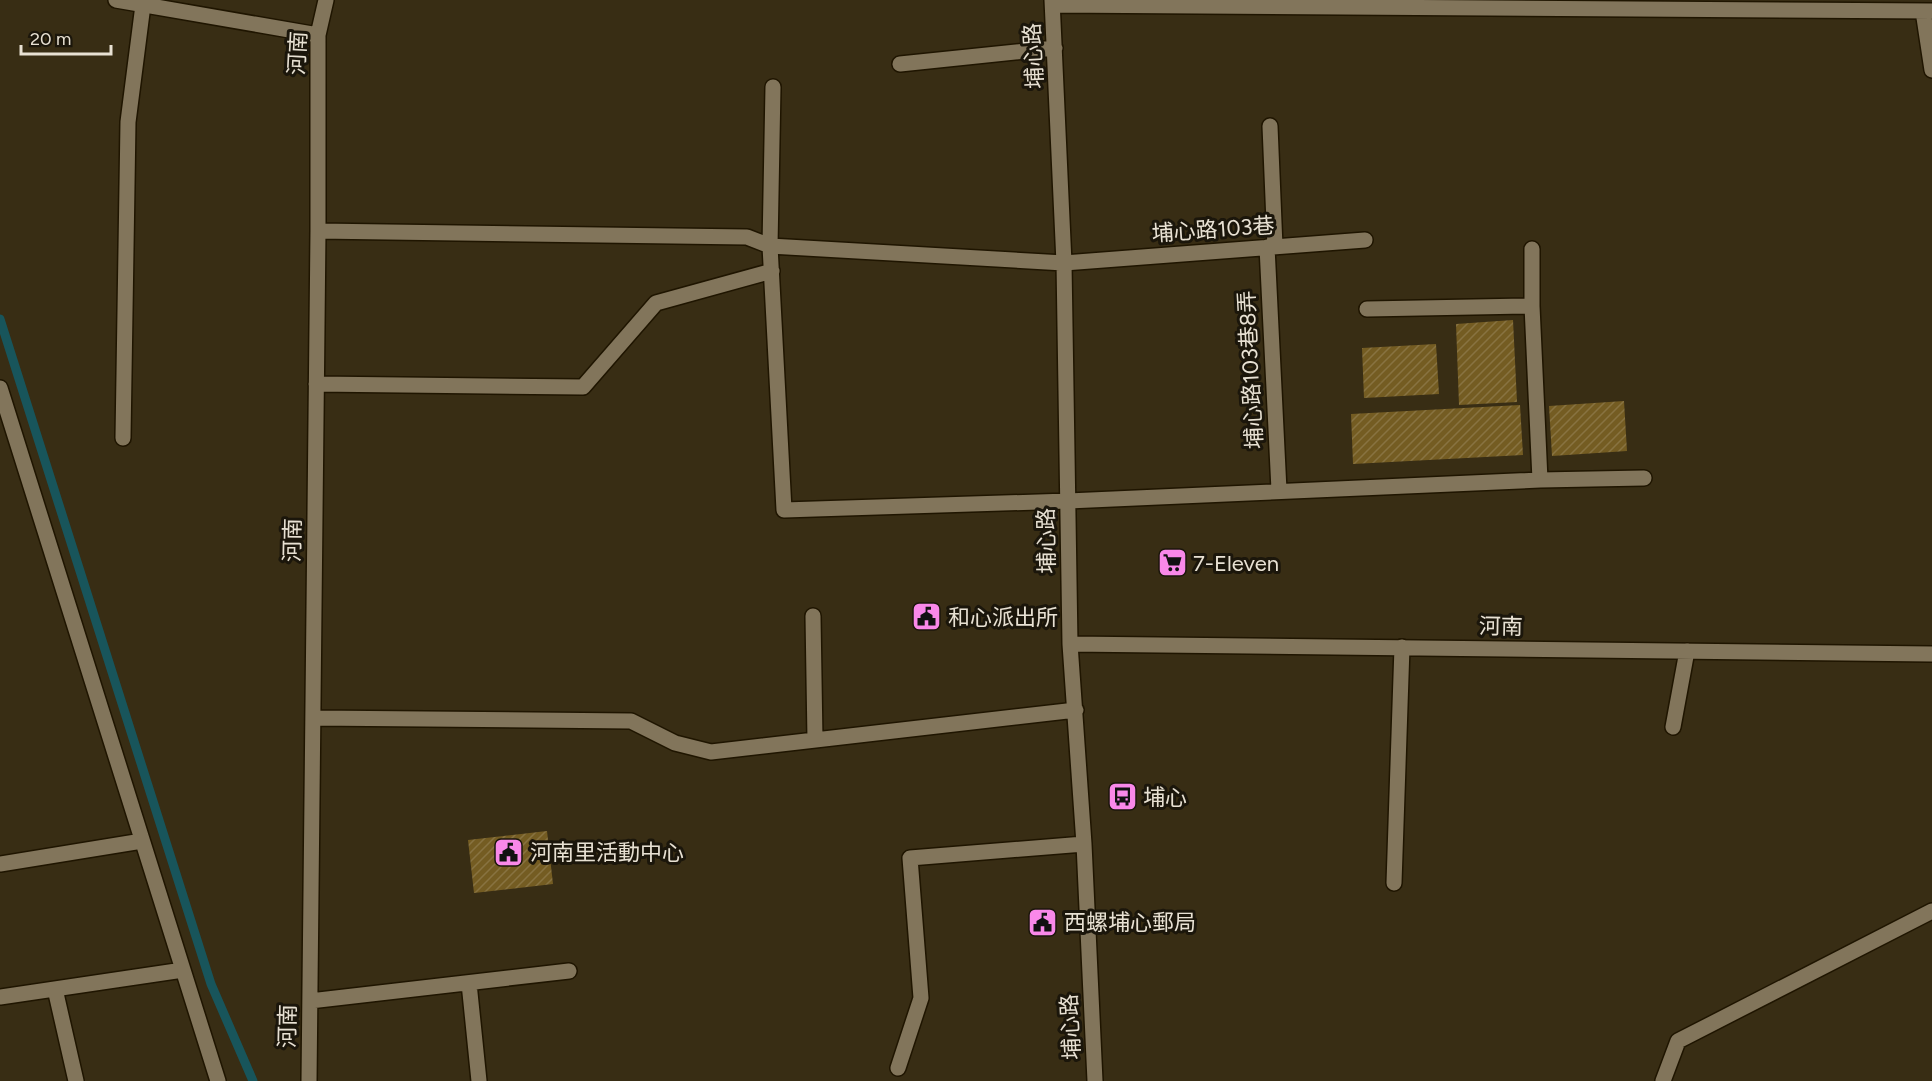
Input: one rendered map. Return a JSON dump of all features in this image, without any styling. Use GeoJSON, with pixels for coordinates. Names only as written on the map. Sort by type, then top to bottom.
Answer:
{"type":"FeatureCollection","features":[{"type":"Feature","properties":{"kind":"street"},"geometry":{"type":"LineString","coordinates":[[116,0],[318,35]]}},
{"type":"Feature","properties":{"kind":"street","name":"河南"},"geometry":{"type":"LineString","coordinates":[[309,1081],[318,35],[326,0]]}},
{"type":"Feature","properties":{"kind":"street"},"geometry":{"type":"LineString","coordinates":[[1052,2],[1564,4],[1927,11],[1932,70]]}},
{"type":"Feature","properties":{"kind":"street","name":"埔心路"},"geometry":{"type":"LineString","coordinates":[[1052,2],[1064,263],[1070,644],[1084,844],[1095,1081]]}},
{"type":"Feature","properties":{"kind":"street"},"geometry":{"type":"LineString","coordinates":[[123,438],[128,122],[143,5]]}},
{"type":"Feature","properties":{"kind":"street"},"geometry":{"type":"LineString","coordinates":[[900,64],[1055,48]]}},
{"type":"Feature","properties":{"kind":"street"},"geometry":{"type":"LineString","coordinates":[[773,87],[770,246],[784,510],[1068,501],[1540,480],[1644,478]]}},
{"type":"Feature","properties":{"kind":"street","name":"埔心路103巷8弄"},"geometry":{"type":"LineString","coordinates":[[1270,126],[1271,247],[1279,490]]}},
{"type":"Feature","properties":{"kind":"street","name":"埔心路103巷"},"geometry":{"type":"LineString","coordinates":[[318,231],[747,237],[770,246],[1064,263],[1365,240]]}},
{"type":"Feature","properties":{"kind":"street"},"geometry":{"type":"LineString","coordinates":[[1532,249],[1532,306],[1540,480]]}},
{"type":"Feature","properties":{"kind":"street"},"geometry":{"type":"LineString","coordinates":[[316,384],[583,387],[656,303],[772,271]]}},
{"type":"Feature","properties":{"kind":"street"},"geometry":{"type":"LineString","coordinates":[[1367,309],[1532,306]]}},
{"type":"Feature","properties":{"kind":"street"},"geometry":{"type":"LineString","coordinates":[[0,388],[218,1081]]}},
{"type":"Feature","properties":{"kind":"street"},"geometry":{"type":"LineString","coordinates":[[813,616],[815,740]]}},
{"type":"Feature","properties":{"kind":"street","name":"河南"},"geometry":{"type":"LineString","coordinates":[[1070,644],[1932,654]]}},
{"type":"Feature","properties":{"kind":"street"},"geometry":{"type":"LineString","coordinates":[[1394,883],[1402,647]]}},
{"type":"Feature","properties":{"kind":"street"},"geometry":{"type":"LineString","coordinates":[[1673,727],[1687,651]]}},
{"type":"Feature","properties":{"kind":"street"},"geometry":{"type":"LineString","coordinates":[[313,718],[631,721],[675,743],[711,752],[1076,710]]}},
{"type":"Feature","properties":{"kind":"street"},"geometry":{"type":"LineString","coordinates":[[0,864],[142,841]]}},
{"type":"Feature","properties":{"kind":"street"},"geometry":{"type":"LineString","coordinates":[[898,1068],[921,998],[910,858],[1084,844]]}},
{"type":"Feature","properties":{"kind":"street"},"geometry":{"type":"LineString","coordinates":[[1663,1081],[1678,1041],[1932,911]]}},
{"type":"Feature","properties":{"kind":"street"},"geometry":{"type":"LineString","coordinates":[[0,997],[183,970]]}},
{"type":"Feature","properties":{"kind":"street"},"geometry":{"type":"LineString","coordinates":[[310,1001],[569,971]]}},
{"type":"Feature","properties":{"kind":"street"},"geometry":{"type":"LineString","coordinates":[[469,982],[479,1081]]}},
{"type":"Feature","properties":{"kind":"street"},"geometry":{"type":"LineString","coordinates":[[55,989],[76,1081]]}},
{"type":"Feature","properties":{"kind":"building"},"geometry":{"type":"Polygon","coordinates":[[[1513,320],[1517,402],[1459,405],[1456,324],[1513,320]]]}},
{"type":"Feature","properties":{"kind":"building"},"geometry":{"type":"Polygon","coordinates":[[[1436,344],[1439,394],[1364,398],[1362,348],[1436,344]]]}},
{"type":"Feature","properties":{"kind":"building"},"geometry":{"type":"Polygon","coordinates":[[[1624,401],[1627,451],[1552,456],[1549,406],[1624,401]]]}},
{"type":"Feature","properties":{"kind":"building"},"geometry":{"type":"Polygon","coordinates":[[[1520,405],[1523,455],[1353,464],[1351,414],[1520,405]]]}},
{"type":"Feature","properties":{"kind":"building","name":"河南里活動中心"},"geometry":{"type":"Polygon","coordinates":[[[547,831],[553,884],[474,893],[468,840],[547,831]]]}},
{"type":"Feature","properties":{"kind":"waterway"},"geometry":{"type":"LineString","coordinates":[[0,319],[211,984],[253,1081]]}},
{"type":"Feature","properties":{"kind":"place","name":"7-Eleven"},"geometry":{"type":"Point","coordinates":[1172,563]}},
{"type":"Feature","properties":{"kind":"place","name":"和心派出所"},"geometry":{"type":"Point","coordinates":[927,617]}},
{"type":"Feature","properties":{"kind":"place","name":"埔心"},"geometry":{"type":"Point","coordinates":[1122,797]}},
{"type":"Feature","properties":{"kind":"place","name":"河南里活動中心"},"geometry":{"type":"Point","coordinates":[509,852]}},
{"type":"Feature","properties":{"kind":"place","name":"西螺埔心郵局"},"geometry":{"type":"Point","coordinates":[1043,922]}}]}
